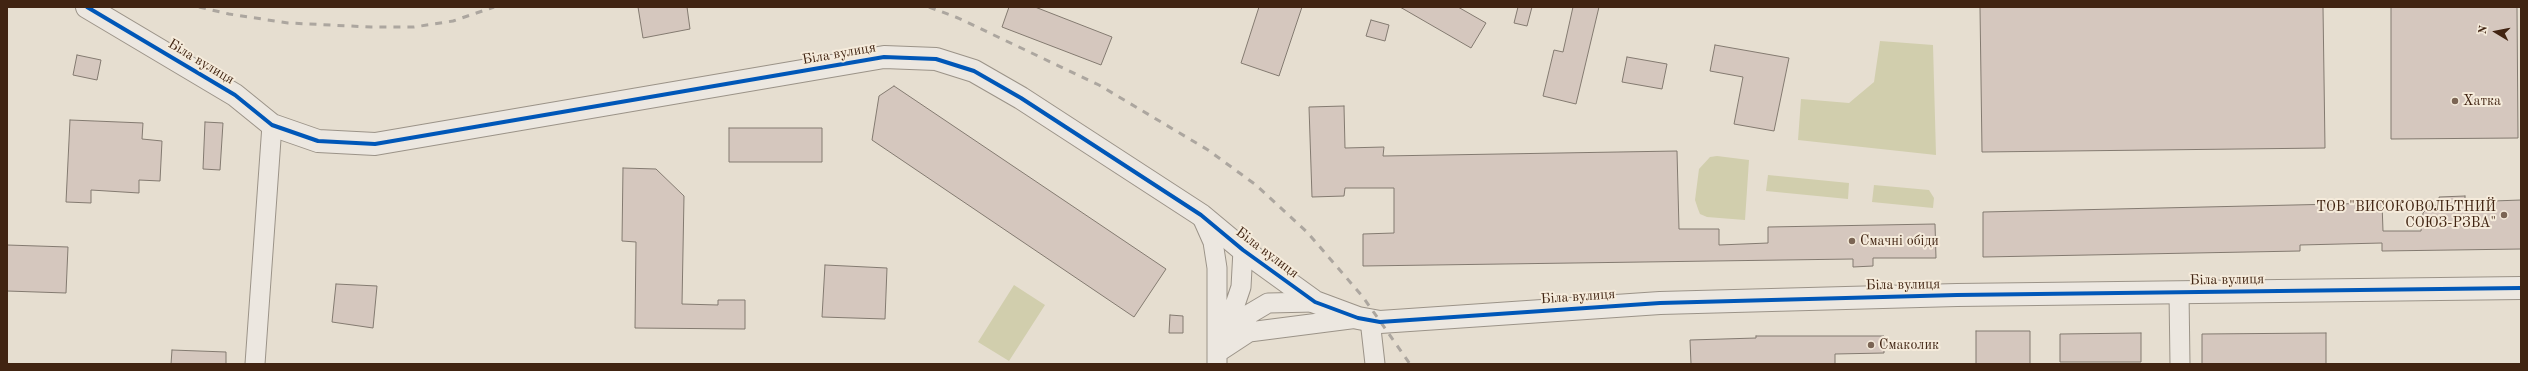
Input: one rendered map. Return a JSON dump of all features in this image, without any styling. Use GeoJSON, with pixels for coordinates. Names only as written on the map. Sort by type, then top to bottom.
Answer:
{"type":"FeatureCollection","features":[{"type":"Feature","properties":{"kind":"street","name":"Біла вулиця"},"geometry":{"type":"LineString","coordinates":[[87,7],[235,96],[272,125],[318,141],[375,144],[884,57],[936,59],[974,71],[1021,98],[1201,215],[1242,250],[1315,302],[1364,319],[1380,322],[1660,303],[1957,295],[2521,288]]}},
{"type":"Feature","properties":{"kind":"street"},"geometry":{"type":"LineString","coordinates":[[255,364],[272,125]]}},
{"type":"Feature","properties":{"kind":"street"},"geometry":{"type":"LineString","coordinates":[[1201,215],[1213,242],[1217,268],[1217,359]]}},
{"type":"Feature","properties":{"kind":"street"},"geometry":{"type":"LineString","coordinates":[[1217,359],[1241,287],[1242,250]]}},
{"type":"Feature","properties":{"kind":"street","name":"Біла вулиця"},"geometry":{"type":"LineString","coordinates":[[2179,292],[2180,364]]}},
{"type":"Feature","properties":{"kind":"street"},"geometry":{"type":"LineString","coordinates":[[1217,359],[1246,316],[1268,303],[1315,302]]}},
{"type":"Feature","properties":{"kind":"street"},"geometry":{"type":"LineString","coordinates":[[1217,359],[1249,332],[1364,319],[1375,364]]}},
{"type":"Feature","properties":{"kind":"shaded area"},"geometry":{"type":"Polygon","coordinates":[[[1880,41],[1933,45],[1936,155],[1798,140],[1801,99],[1849,103],[1874,82],[1880,41]]]}},
{"type":"Feature","properties":{"kind":"shaded area"},"geometry":{"type":"Polygon","coordinates":[[[1717,156],[1749,160],[1745,220],[1707,217],[1700,214],[1695,200],[1699,169],[1710,157],[1717,156]]]}},
{"type":"Feature","properties":{"kind":"shaded area"},"geometry":{"type":"Polygon","coordinates":[[[1768,175],[1849,183],[1848,199],[1766,191],[1768,175]]]}},
{"type":"Feature","properties":{"kind":"shaded area"},"geometry":{"type":"Polygon","coordinates":[[[1874,185],[1929,190],[1934,198],[1933,208],[1872,202],[1874,185]]]}},
{"type":"Feature","properties":{"kind":"shaded area"},"geometry":{"type":"Polygon","coordinates":[[[1014,285],[1045,305],[1009,361],[978,342],[1014,285]]]}},
{"type":"Feature","properties":{"kind":"building"},"geometry":{"type":"Polygon","coordinates":[[[638,7],[687,7],[690,29],[643,38],[638,7]]]}},
{"type":"Feature","properties":{"kind":"building"},"geometry":{"type":"Polygon","coordinates":[[[1009,7],[1035,7],[1112,37],[1101,65],[1002,27],[1009,7]]]}},
{"type":"Feature","properties":{"kind":"building"},"geometry":{"type":"Polygon","coordinates":[[[1259,7],[1302,7],[1279,76],[1241,63],[1259,7]]]}},
{"type":"Feature","properties":{"kind":"building"},"geometry":{"type":"Polygon","coordinates":[[[1400,7],[1458,7],[1486,23],[1471,48],[1400,7]]]}},
{"type":"Feature","properties":{"kind":"building"},"geometry":{"type":"Polygon","coordinates":[[[1518,7],[1532,7],[1527,26],[1514,23],[1518,7]]]}},
{"type":"Feature","properties":{"kind":"building"},"geometry":{"type":"Polygon","coordinates":[[[1573,7],[1599,7],[1576,104],[1543,96],[1554,50],[1563,52],[1573,7]]]}},
{"type":"Feature","properties":{"kind":"building"},"geometry":{"type":"Polygon","coordinates":[[[1980,7],[2323,7],[2325,148],[1982,152],[1980,7]]]}},
{"type":"Feature","properties":{"kind":"building","name":"Хатка"},"geometry":{"type":"Polygon","coordinates":[[[2391,7],[2517,7],[2518,138],[2391,139],[2391,7]]]}},
{"type":"Feature","properties":{"kind":"building"},"geometry":{"type":"Polygon","coordinates":[[[1371,20],[1389,25],[1385,41],[1366,36],[1371,20]]]}},
{"type":"Feature","properties":{"kind":"building"},"geometry":{"type":"Polygon","coordinates":[[[1715,45],[1789,58],[1774,131],[1734,124],[1743,77],[1710,71],[1715,45]]]}},
{"type":"Feature","properties":{"kind":"building"},"geometry":{"type":"Polygon","coordinates":[[[77,55],[101,60],[97,80],[73,75],[77,55]]]}},
{"type":"Feature","properties":{"kind":"building"},"geometry":{"type":"Polygon","coordinates":[[[1627,57],[1667,64],[1662,89],[1622,82],[1627,57]]]}},
{"type":"Feature","properties":{"kind":"building"},"geometry":{"type":"Polygon","coordinates":[[[894,86],[1166,269],[1134,317],[872,140],[879,96],[894,86]]]}},
{"type":"Feature","properties":{"kind":"building"},"geometry":{"type":"Polygon","coordinates":[[[1344,106],[1345,148],[1384,147],[1383,156],[1677,151],[1679,229],[1719,229],[1719,245],[1768,243],[1768,227],[1935,224],[1936,258],[1873,258],[1873,266],[1853,267],[1853,259],[1363,266],[1363,234],[1394,233],[1394,188],[1345,188],[1344,196],[1312,197],[1309,107],[1344,106]]]}},
{"type":"Feature","properties":{"kind":"building"},"geometry":{"type":"Polygon","coordinates":[[[70,120],[143,123],[142,139],[162,141],[160,181],[139,180],[139,193],[91,190],[91,203],[66,202],[70,120]]]}},
{"type":"Feature","properties":{"kind":"building"},"geometry":{"type":"Polygon","coordinates":[[[205,122],[223,123],[220,170],[203,169],[205,122]]]}},
{"type":"Feature","properties":{"kind":"building"},"geometry":{"type":"Polygon","coordinates":[[[729,128],[822,128],[822,162],[729,162],[729,128]]]}},
{"type":"Feature","properties":{"kind":"building"},"geometry":{"type":"Polygon","coordinates":[[[623,168],[656,169],[684,196],[682,304],[718,305],[718,300],[745,300],[745,329],[635,328],[636,242],[622,241],[623,168]]]}},
{"type":"Feature","properties":{"kind":"building"},"geometry":{"type":"Polygon","coordinates":[[[2465,196],[2465,202],[2521,200],[2521,249],[2382,251],[2382,243],[2300,245],[2300,251],[1983,257],[1983,212],[2382,203],[2383,231],[2421,231],[2423,213],[2429,206],[2440,205],[2439,197],[2465,196]]]}},
{"type":"Feature","properties":{"kind":"building"},"geometry":{"type":"Polygon","coordinates":[[[7,245],[68,247],[66,293],[7,291],[7,245]]]}},
{"type":"Feature","properties":{"kind":"building"},"geometry":{"type":"Polygon","coordinates":[[[825,265],[887,268],[885,319],[822,317],[825,265]]]}},
{"type":"Feature","properties":{"kind":"building"},"geometry":{"type":"Polygon","coordinates":[[[336,284],[377,286],[373,328],[332,322],[336,284]]]}},
{"type":"Feature","properties":{"kind":"building"},"geometry":{"type":"Polygon","coordinates":[[[1170,315],[1183,316],[1183,333],[1169,333],[1170,315]]]}},
{"type":"Feature","properties":{"kind":"building"},"geometry":{"type":"Polygon","coordinates":[[[1976,331],[2030,331],[2030,364],[1976,364],[1976,331]]]}},
{"type":"Feature","properties":{"kind":"building"},"geometry":{"type":"Polygon","coordinates":[[[2141,333],[2141,362],[2060,362],[2060,334],[2141,333]]]}},
{"type":"Feature","properties":{"kind":"building"},"geometry":{"type":"Polygon","coordinates":[[[2326,333],[2326,364],[2202,364],[2202,334],[2326,333]]]}},
{"type":"Feature","properties":{"kind":"building"},"geometry":{"type":"Polygon","coordinates":[[[1756,336],[1884,336],[1884,353],[1835,354],[1835,364],[1691,364],[1690,340],[1756,338],[1756,336]]]}},
{"type":"Feature","properties":{"kind":"building"},"geometry":{"type":"Polygon","coordinates":[[[172,350],[226,352],[226,364],[171,364],[172,350]]]}},
{"type":"Feature","properties":{"kind":"railway"},"geometry":{"type":"LineString","coordinates":[[199,7],[229,14],[288,23],[371,27],[414,27],[453,21],[494,7]]}},
{"type":"Feature","properties":{"kind":"railway"},"geometry":{"type":"LineString","coordinates":[[929,7],[958,18],[1099,85],[1208,150],[1256,185],[1307,232],[1363,297],[1410,364]]}},
{"type":"Feature","properties":{"kind":"cycle path"},"geometry":{"type":"LineString","coordinates":[[87,7],[235,95],[272,125],[318,141],[375,144],[884,57],[936,59],[974,71],[1021,98],[1201,215],[1243,250],[1315,302],[1358,318],[1380,322],[1660,303],[1957,295],[2521,288]]}},
{"type":"Feature","properties":{"kind":"place","name":"Хатка"},"geometry":{"type":"Point","coordinates":[2455,101]}},
{"type":"Feature","properties":{"kind":"place","name":"ТОВ \"ВИСОКОВОЛЬТНИЙ СОЮЗ-РЗВА\""},"geometry":{"type":"Point","coordinates":[2504,215]}},
{"type":"Feature","properties":{"kind":"place","name":"Смачні обіди"},"geometry":{"type":"Point","coordinates":[1852,241]}},
{"type":"Feature","properties":{"kind":"place","name":"Смаколик"},"geometry":{"type":"Point","coordinates":[1871,345]}}]}
